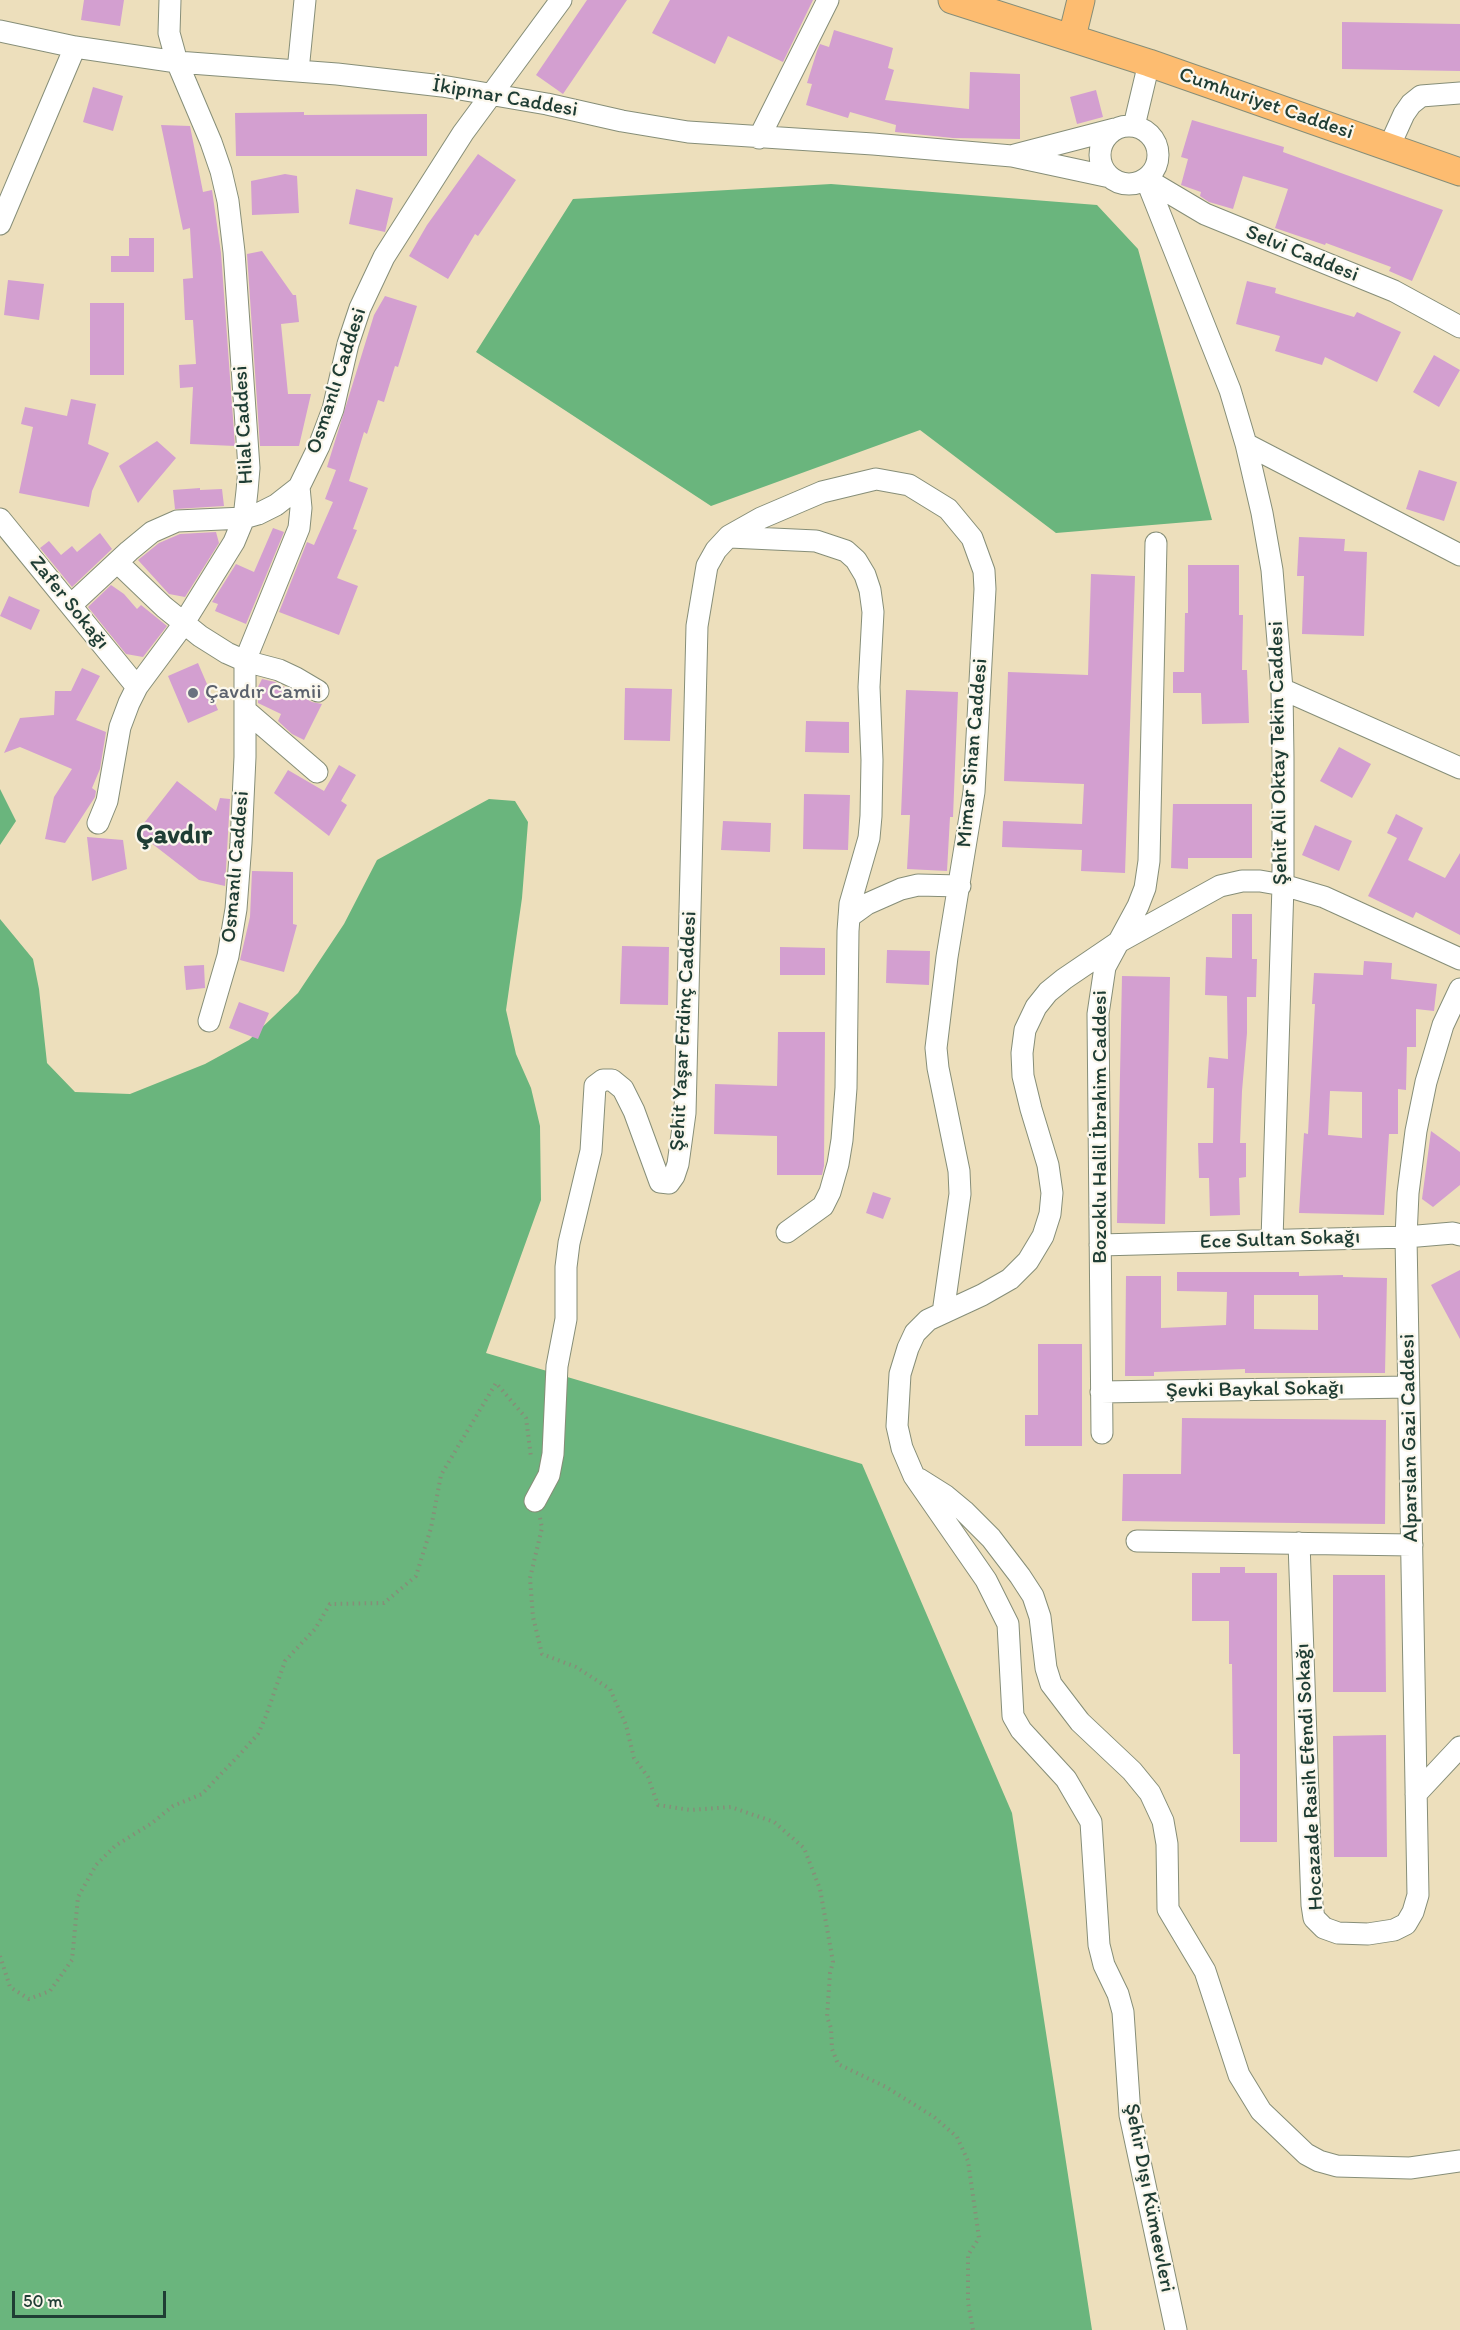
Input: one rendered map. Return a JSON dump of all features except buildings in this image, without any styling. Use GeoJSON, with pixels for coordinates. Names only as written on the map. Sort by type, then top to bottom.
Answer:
{"type":"FeatureCollection","features":[{"type":"Feature","properties":{"kind":"main road","name":"Cumhuriyet Caddesi"},"geometry":{"type":"LineString","coordinates":[[952,0],[1149,63],[1460,172]]}},
{"type":"Feature","properties":{"kind":"main road"},"geometry":{"type":"LineString","coordinates":[[1064,0],[1072,37]]}},
{"type":"Feature","properties":{"kind":"main road"},"geometry":{"type":"LineString","coordinates":[[1072,37],[1081,0]]}},
{"type":"Feature","properties":{"kind":"street","name":"Hilal Caddesi"},"geometry":{"type":"LineString","coordinates":[[98,823],[107,801],[120,727],[137,687],[184,624],[234,542],[244,518],[249,468],[234,252],[228,201],[211,142],[177,62],[169,33],[170,0]]}},
{"type":"Feature","properties":{"kind":"street"},"geometry":{"type":"LineString","coordinates":[[298,71],[305,0]]}},
{"type":"Feature","properties":{"kind":"street","name":"Osmanlı Caddesi"},"geometry":{"type":"LineString","coordinates":[[209,1021],[228,956],[236,909],[241,843],[244,661],[299,528],[301,508],[299,487],[319,446],[333,408],[354,326],[375,276],[411,214],[491,93],[561,0]]}},
{"type":"Feature","properties":{"kind":"street"},"geometry":{"type":"LineString","coordinates":[[759,138],[828,0]]}},
{"type":"Feature","properties":{"kind":"street","name":"İkipınar Caddesi"},"geometry":{"type":"LineString","coordinates":[[0,31],[75,46],[177,62],[394,80],[491,93],[688,132],[1012,156],[1110,177]]}},
{"type":"Feature","properties":{"kind":"street"},"geometry":{"type":"LineString","coordinates":[[0,224],[75,46]]}},
{"type":"Feature","properties":{"kind":"street"},"geometry":{"type":"LineString","coordinates":[[1124,127],[1151,135],[1158,153],[1157,163],[1146,179],[1127,184],[1110,177],[1100,161],[1100,152],[1102,143],[1124,127],[1149,63]]}},
{"type":"Feature","properties":{"kind":"street"},"geometry":{"type":"LineString","coordinates":[[1389,147],[1404,114],[1421,96],[1460,93]]}},
{"type":"Feature","properties":{"kind":"street","name":"İkipınar Caddesi"},"geometry":{"type":"LineString","coordinates":[[1012,156],[1124,127]]}},
{"type":"Feature","properties":{"kind":"street","name":"Selvi Caddesi"},"geometry":{"type":"LineString","coordinates":[[1146,179],[1205,214],[1394,291],[1460,327]]}},
{"type":"Feature","properties":{"kind":"street","name":"Şehit Ali Oktay Tekin Caddesi"},"geometry":{"type":"LineString","coordinates":[[1146,179],[1230,390],[1246,444],[1272,570],[1282,689],[1282,885],[1272,1240]]}},
{"type":"Feature","properties":{"kind":"street"},"geometry":{"type":"LineString","coordinates":[[1246,444],[1460,555]]}},
{"type":"Feature","properties":{"kind":"street","name":"Mimar Sinan Caddesi"},"geometry":{"type":"LineString","coordinates":[[729,537],[778,510],[813,495],[876,479],[909,485],[948,509],[972,538],[984,571],[985,589],[974,792],[947,957],[936,1048],[959,1171],[960,1194],[943,1312]]}},
{"type":"Feature","properties":{"kind":"street"},"geometry":{"type":"LineString","coordinates":[[71,605],[152,532],[177,521],[244,518],[276,505],[299,487]]}},
{"type":"Feature","properties":{"kind":"street","name":"Zafer Sokağı"},"geometry":{"type":"LineString","coordinates":[[0,519],[137,687]]}},
{"type":"Feature","properties":{"kind":"street"},"geometry":{"type":"LineString","coordinates":[[729,537],[784,538],[825,543],[846,551],[856,560],[865,574],[873,612],[869,687],[872,760],[871,816],[869,838],[856,880],[849,917],[846,1088],[838,1164],[823,1206],[787,1232]]}},
{"type":"Feature","properties":{"kind":"street","name":"Şehit Yaşar Erdinç Caddesi"},"geometry":{"type":"LineString","coordinates":[[536,1501],[549,1475],[553,1454],[557,1366],[567,1319],[569,1243],[591,1151],[595,1086],[603,1080],[612,1080],[623,1089],[637,1119],[653,1169],[660,1182],[669,1183],[675,1176],[678,1164],[685,1113],[697,626],[707,566],[716,550],[729,537]]}},
{"type":"Feature","properties":{"kind":"street","name":"Bozoklu Halil İbrahim Caddesi"},"geometry":{"type":"LineString","coordinates":[[1101,1433],[1098,1014],[1105,967],[1138,906],[1145,888],[1149,861],[1156,543]]}},
{"type":"Feature","properties":{"kind":"street"},"geometry":{"type":"LineString","coordinates":[[117,562],[184,624],[222,650],[244,661],[279,670],[318,691]]}},
{"type":"Feature","properties":{"kind":"street"},"geometry":{"type":"LineString","coordinates":[[1282,689],[1460,768]]}},
{"type":"Feature","properties":{"kind":"street"},"geometry":{"type":"LineString","coordinates":[[244,710],[317,772]]}},
{"type":"Feature","properties":{"kind":"street","name":"Şehir Dışı Kümeevleri"},"geometry":{"type":"LineString","coordinates":[[1176,2330],[1130,2115],[1123,2013],[1118,1994],[1104,1965],[1099,1945],[1091,1822],[1066,1779],[1028,1738],[1013,1716],[1008,1624],[986,1580],[939,1516],[914,1476],[902,1448],[897,1426],[900,1374],[915,1333],[928,1320],[1010,1279],[1028,1261],[1043,1236],[1050,1214],[1052,1193],[1048,1165],[1023,1076],[1022,1053],[1025,1030],[1036,1007],[1048,992],[1117,943],[1220,886],[1242,881],[1282,885],[1324,897],[1460,959]]}},
{"type":"Feature","properties":{"kind":"street"},"geometry":{"type":"LineString","coordinates":[[849,917],[867,904],[901,889],[918,885],[960,886]]}},
{"type":"Feature","properties":{"kind":"street","name":"Alparslan Gazi Caddesi"},"geometry":{"type":"LineString","coordinates":[[1418,1896],[1406,1237],[1409,1183],[1426,1082],[1443,1025],[1460,988]]}},
{"type":"Feature","properties":{"kind":"street","name":"Ece Sultan Sokağı"},"geometry":{"type":"LineString","coordinates":[[1100,1245],[1406,1237],[1458,1230]]}},
{"type":"Feature","properties":{"kind":"street","name":"Şevki Baykal Sokağı"},"geometry":{"type":"LineString","coordinates":[[1101,1392],[1408,1387]]}},
{"type":"Feature","properties":{"kind":"street"},"geometry":{"type":"LineString","coordinates":[[914,1476],[946,1496],[964,1511],[991,1538],[1020,1576],[1032,1596],[1040,1617],[1046,1668],[1051,1684],[1080,1722],[1132,1771],[1150,1793],[1163,1821],[1167,1844],[1168,1909],[1205,1971],[1239,2075],[1261,2111],[1306,2154],[1336,2166],[1410,2168],[1460,2160]]}},
{"type":"Feature","properties":{"kind":"street"},"geometry":{"type":"LineString","coordinates":[[1137,1541],[1412,1545]]}},
{"type":"Feature","properties":{"kind":"street","name":"Hocazade Rasih Efendi Sokağı"},"geometry":{"type":"LineString","coordinates":[[1299,1543],[1314,1918],[1324,1928],[1338,1933],[1368,1934],[1394,1930],[1406,1924],[1418,1896]]}},
{"type":"Feature","properties":{"kind":"street"},"geometry":{"type":"LineString","coordinates":[[1416,1794],[1460,1747]]}},
{"type":"Feature","properties":{"kind":"path"},"geometry":{"type":"LineString","coordinates":[[0,1956],[10,1988],[28,2000],[50,1990],[72,1960],[78,1896],[96,1865],[115,1846],[152,1823],[173,1806],[202,1794],[241,1754],[258,1734],[267,1716],[285,1662],[315,1629],[330,1604],[384,1603],[417,1576],[431,1528],[441,1475],[496,1383],[526,1418],[531,1466]]}},
{"type":"Feature","properties":{"kind":"path"},"geometry":{"type":"LineString","coordinates":[[536,1501],[542,1528],[530,1578],[533,1617],[542,1654],[576,1667],[610,1689],[626,1725],[634,1758],[648,1778],[658,1804],[690,1810],[731,1807],[774,1822],[804,1848],[820,1889],[833,1962],[827,2017],[831,2028],[832,2049],[838,2064],[886,2087],[934,2117],[957,2137],[968,2161],[978,2238],[968,2255],[968,2302],[973,2330]]}},
{"type":"Feature","properties":{"kind":"green space"},"geometry":{"type":"Polygon","coordinates":[[[831,184],[1097,205],[1138,249],[1212,520],[1056,533],[920,430],[711,506],[476,352],[573,199],[831,184]]]}},
{"type":"Feature","properties":{"kind":"green space"},"geometry":{"type":"Polygon","coordinates":[[[0,789],[16,821],[0,845],[0,789]]]}},
{"type":"Feature","properties":{"kind":"green space"},"geometry":{"type":"Polygon","coordinates":[[[489,799],[515,801],[528,822],[522,898],[506,1010],[516,1054],[531,1088],[540,1126],[541,1200],[486,1353],[862,1464],[1012,1813],[1092,2330],[0,2330],[0,919],[33,959],[39,989],[47,1063],[75,1092],[130,1094],[205,1064],[249,1040],[298,993],[344,924],[377,860],[489,799]]]}},
{"type":"Feature","properties":{"kind":"place","name":"Çavdır Camii"},"geometry":{"type":"Point","coordinates":[193,693]}},
{"type":"Feature","properties":{"kind":"district","name":"Çavdır"},"geometry":{"type":"Point","coordinates":[174,836]}}]}
